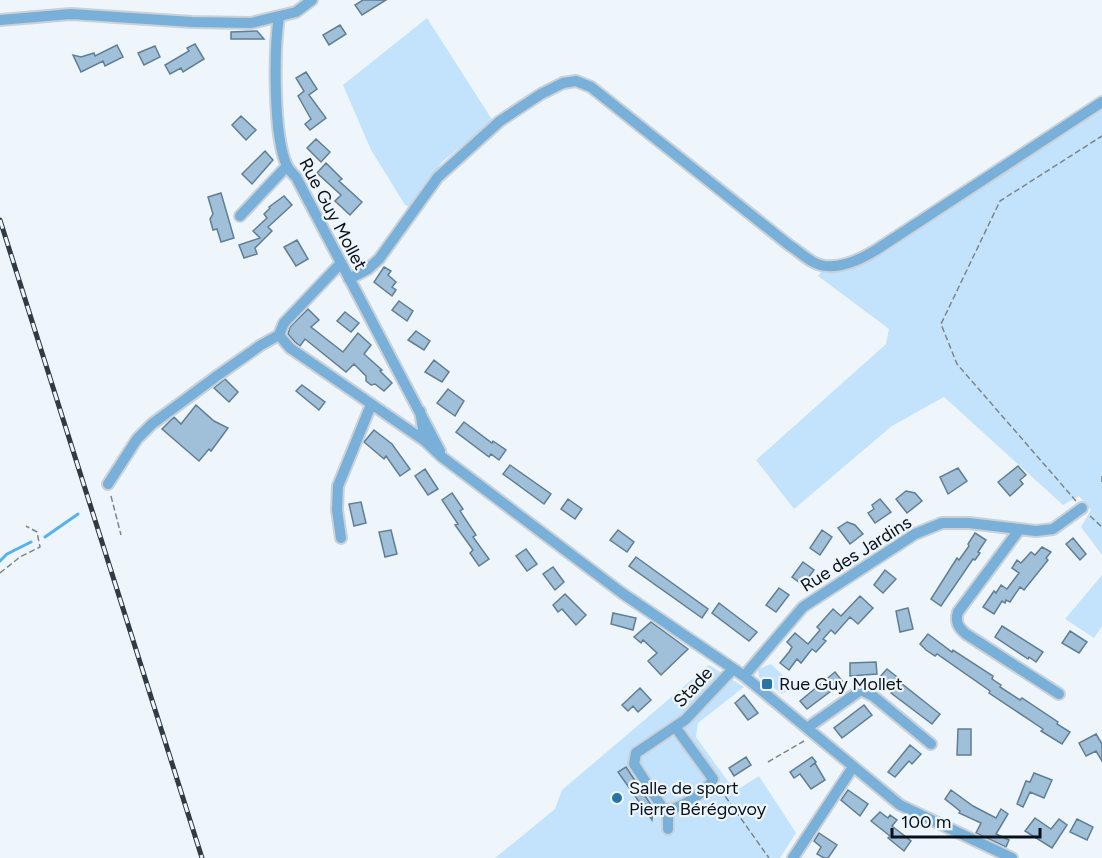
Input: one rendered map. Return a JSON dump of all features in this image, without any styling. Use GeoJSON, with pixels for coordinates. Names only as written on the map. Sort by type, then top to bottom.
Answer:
{"type":"FeatureCollection","features":[{"type":"Feature","properties":{"kind":"street"},"geometry":{"type":"LineString","coordinates":[[0,20],[71,14],[251,23],[296,12],[312,0]]}},
{"type":"Feature","properties":{"kind":"street","name":"Rue Guy Mollet"},"geometry":{"type":"LineString","coordinates":[[279,16],[275,44],[279,134],[287,166],[296,177],[420,411],[429,440],[442,457],[622,593],[744,676],[900,805],[1012,858]]}},
{"type":"Feature","properties":{"kind":"street"},"geometry":{"type":"LineString","coordinates":[[349,279],[368,269],[379,259],[438,177],[500,122],[541,94],[570,80],[583,82],[591,87],[789,245],[813,262],[829,266],[860,260],[1102,102]]}},
{"type":"Feature","properties":{"kind":"street"},"geometry":{"type":"LineString","coordinates":[[240,216],[287,166]]}},
{"type":"Feature","properties":{"kind":"street"},"geometry":{"type":"LineString","coordinates":[[108,484],[137,439],[152,424],[261,345],[279,335],[284,323],[341,263]]}},
{"type":"Feature","properties":{"kind":"street","name":"Rue Guy Mollet"},"geometry":{"type":"LineString","coordinates":[[279,335],[290,348],[371,405],[429,440]]}},
{"type":"Feature","properties":{"kind":"street"},"geometry":{"type":"LineString","coordinates":[[341,538],[337,510],[338,486],[371,405]]}},
{"type":"Feature","properties":{"kind":"street","name":"Rue des Jardins"},"geometry":{"type":"LineString","coordinates":[[744,676],[802,607],[915,534],[942,523],[969,523],[1036,531],[1053,529],[1082,508]]}},
{"type":"Feature","properties":{"kind":"street"},"geometry":{"type":"LineString","coordinates":[[1019,530],[958,612],[956,619],[959,628],[966,634],[1059,694]]}},
{"type":"Feature","properties":{"kind":"street","name":"Stade"},"geometry":{"type":"LineString","coordinates":[[668,810],[664,810],[634,764],[636,753],[676,728],[733,669]]}},
{"type":"Feature","properties":{"kind":"street"},"geometry":{"type":"LineString","coordinates":[[811,731],[861,690],[873,696],[931,744]]}},
{"type":"Feature","properties":{"kind":"street","name":"Stade"},"geometry":{"type":"LineString","coordinates":[[676,728],[713,779]]}},
{"type":"Feature","properties":{"kind":"street"},"geometry":{"type":"LineString","coordinates":[[793,858],[854,766]]}},
{"type":"Feature","properties":{"kind":"street"},"geometry":{"type":"LineString","coordinates":[[668,829],[668,810],[672,810],[710,786],[713,779]]}},
{"type":"Feature","properties":{"kind":"path"},"geometry":{"type":"LineString","coordinates":[[1102,136],[1000,201],[941,324],[957,364],[1082,508],[1102,527]]}},
{"type":"Feature","properties":{"kind":"path"},"geometry":{"type":"LineString","coordinates":[[1102,476],[1102,482]]}},
{"type":"Feature","properties":{"kind":"path"},"geometry":{"type":"LineString","coordinates":[[108,484],[121,535]]}},
{"type":"Feature","properties":{"kind":"path"},"geometry":{"type":"LineString","coordinates":[[0,573],[20,557],[40,547],[36,532],[26,526]]}},
{"type":"Feature","properties":{"kind":"path"},"geometry":{"type":"LineString","coordinates":[[768,762],[811,731]]}},
{"type":"Feature","properties":{"kind":"path"},"geometry":{"type":"LineString","coordinates":[[713,779],[769,858]]}},
{"type":"Feature","properties":{"kind":"shaded area"},"geometry":{"type":"Polygon","coordinates":[[[427,18],[493,121],[442,162],[410,207],[405,205],[371,150],[343,85],[427,18]]]}},
{"type":"Feature","properties":{"kind":"shaded area"},"geometry":{"type":"Polygon","coordinates":[[[1102,104],[1102,555],[1081,527],[1091,510],[1079,496],[1063,505],[944,397],[892,426],[794,509],[756,460],[886,344],[889,329],[818,276],[825,267],[851,266],[1102,104]]]}},
{"type":"Feature","properties":{"kind":"shaded area"},"geometry":{"type":"Polygon","coordinates":[[[1102,575],[1102,626],[1094,638],[1065,619],[1102,575]]]}},
{"type":"Feature","properties":{"kind":"shaded area"},"geometry":{"type":"Polygon","coordinates":[[[771,664],[794,686],[782,694],[759,677],[758,669],[771,664]]]}},
{"type":"Feature","properties":{"kind":"shaded area"},"geometry":{"type":"Polygon","coordinates":[[[709,665],[744,687],[698,723],[696,737],[735,791],[759,776],[796,833],[780,858],[495,858],[555,809],[562,790],[709,665]]]}},
{"type":"Feature","properties":{"kind":"building"},"geometry":{"type":"Polygon","coordinates":[[[363,0],[386,0],[362,15],[355,5],[363,0]]]}},
{"type":"Feature","properties":{"kind":"building"},"geometry":{"type":"Polygon","coordinates":[[[340,25],[346,34],[329,45],[323,35],[340,25]]]}},
{"type":"Feature","properties":{"kind":"building"},"geometry":{"type":"Polygon","coordinates":[[[257,31],[264,39],[231,39],[231,32],[257,31]]]}},
{"type":"Feature","properties":{"kind":"building"},"geometry":{"type":"Polygon","coordinates":[[[195,44],[204,59],[183,72],[181,68],[170,74],[165,65],[189,51],[187,48],[195,44]]]}},
{"type":"Feature","properties":{"kind":"building"},"geometry":{"type":"Polygon","coordinates":[[[117,45],[123,57],[105,66],[103,61],[81,72],[73,55],[81,57],[94,53],[95,56],[117,45]]]}},
{"type":"Feature","properties":{"kind":"building"},"geometry":{"type":"Polygon","coordinates":[[[155,46],[160,57],[144,65],[138,53],[155,46]]]}},
{"type":"Feature","properties":{"kind":"building"},"geometry":{"type":"Polygon","coordinates":[[[306,72],[317,89],[309,95],[326,118],[310,130],[305,124],[311,119],[298,96],[304,91],[296,78],[306,72]]]}},
{"type":"Feature","properties":{"kind":"building"},"geometry":{"type":"Polygon","coordinates":[[[241,116],[256,130],[246,140],[232,125],[241,116]]]}},
{"type":"Feature","properties":{"kind":"building"},"geometry":{"type":"Polygon","coordinates":[[[316,139],[330,152],[321,162],[307,148],[316,139]]]}},
{"type":"Feature","properties":{"kind":"building"},"geometry":{"type":"Polygon","coordinates":[[[265,151],[273,160],[252,184],[242,174],[265,151]]]}},
{"type":"Feature","properties":{"kind":"building"},"geometry":{"type":"Polygon","coordinates":[[[326,163],[342,179],[339,181],[362,202],[350,215],[335,201],[341,195],[317,173],[326,163]]]}},
{"type":"Feature","properties":{"kind":"building"},"geometry":{"type":"Polygon","coordinates":[[[221,193],[234,238],[221,242],[217,229],[213,230],[210,219],[213,214],[208,197],[221,193]]]}},
{"type":"Feature","properties":{"kind":"building"},"geometry":{"type":"Polygon","coordinates":[[[284,196],[292,205],[268,227],[272,231],[255,248],[257,254],[244,258],[239,245],[260,238],[253,231],[267,218],[264,214],[269,207],[284,196]]]}},
{"type":"Feature","properties":{"kind":"building"},"geometry":{"type":"Polygon","coordinates":[[[297,240],[308,259],[296,266],[284,247],[297,240]]]}},
{"type":"Feature","properties":{"kind":"building"},"geometry":{"type":"Polygon","coordinates":[[[384,267],[391,271],[388,275],[396,282],[392,287],[396,290],[392,296],[374,282],[384,267]]]}},
{"type":"Feature","properties":{"kind":"building"},"geometry":{"type":"Polygon","coordinates":[[[399,301],[413,311],[407,321],[392,310],[399,301]]]}},
{"type":"Feature","properties":{"kind":"building"},"geometry":{"type":"Polygon","coordinates":[[[308,309],[319,320],[311,327],[343,352],[358,333],[371,345],[364,354],[382,370],[380,371],[392,383],[384,391],[366,381],[366,376],[354,364],[346,372],[305,339],[300,346],[295,342],[288,334],[290,327],[308,309]]]}},
{"type":"Feature","properties":{"kind":"building"},"geometry":{"type":"Polygon","coordinates":[[[345,312],[359,323],[351,332],[337,321],[345,312]]]}},
{"type":"Feature","properties":{"kind":"building"},"geometry":{"type":"Polygon","coordinates":[[[416,331],[430,341],[424,350],[408,340],[416,331]]]}},
{"type":"Feature","properties":{"kind":"building"},"geometry":{"type":"Polygon","coordinates":[[[434,360],[449,372],[442,382],[425,372],[434,360]]]}},
{"type":"Feature","properties":{"kind":"building"},"geometry":{"type":"Polygon","coordinates":[[[225,379],[238,392],[229,402],[214,388],[225,379]]]}},
{"type":"Feature","properties":{"kind":"building"},"geometry":{"type":"Polygon","coordinates":[[[302,385],[325,402],[319,410],[296,391],[302,385]]]}},
{"type":"Feature","properties":{"kind":"building"},"geometry":{"type":"Polygon","coordinates":[[[448,389],[464,401],[455,416],[437,403],[448,389]]]}},
{"type":"Feature","properties":{"kind":"building"},"geometry":{"type":"Polygon","coordinates":[[[196,405],[214,421],[228,428],[211,451],[209,449],[199,461],[162,429],[174,417],[181,424],[196,405]]]}},
{"type":"Feature","properties":{"kind":"building"},"geometry":{"type":"Polygon","coordinates":[[[464,422],[492,443],[493,441],[506,450],[499,460],[491,454],[489,457],[456,432],[464,422]]]}},
{"type":"Feature","properties":{"kind":"building"},"geometry":{"type":"Polygon","coordinates":[[[374,430],[392,444],[410,469],[400,476],[386,456],[384,459],[364,442],[374,430]]]}},
{"type":"Feature","properties":{"kind":"building"},"geometry":{"type":"Polygon","coordinates":[[[510,465],[551,494],[544,504],[503,474],[510,465]]]}},
{"type":"Feature","properties":{"kind":"building"},"geometry":{"type":"Polygon","coordinates":[[[1018,466],[1026,475],[1020,480],[1023,484],[1010,496],[998,482],[1018,466]]]}},
{"type":"Feature","properties":{"kind":"building"},"geometry":{"type":"Polygon","coordinates":[[[958,468],[967,481],[948,494],[940,477],[958,468]]]}},
{"type":"Feature","properties":{"kind":"building"},"geometry":{"type":"Polygon","coordinates":[[[425,469],[438,489],[428,495],[415,476],[425,469]]]}},
{"type":"Feature","properties":{"kind":"building"},"geometry":{"type":"Polygon","coordinates":[[[906,491],[915,493],[922,501],[907,513],[896,499],[906,491]]]}},
{"type":"Feature","properties":{"kind":"building"},"geometry":{"type":"Polygon","coordinates":[[[452,493],[463,509],[460,511],[476,535],[473,537],[489,559],[479,566],[470,553],[473,550],[455,525],[458,524],[442,500],[452,493]]]}},
{"type":"Feature","properties":{"kind":"building"},"geometry":{"type":"Polygon","coordinates":[[[568,499],[582,509],[575,519],[561,509],[568,499]]]}},
{"type":"Feature","properties":{"kind":"building"},"geometry":{"type":"Polygon","coordinates":[[[880,499],[891,512],[875,523],[868,513],[874,509],[872,505],[880,499]]]}},
{"type":"Feature","properties":{"kind":"building"},"geometry":{"type":"Polygon","coordinates":[[[361,502],[366,523],[354,526],[349,504],[361,502]]]}},
{"type":"Feature","properties":{"kind":"building"},"geometry":{"type":"Polygon","coordinates":[[[847,522],[855,525],[863,534],[850,544],[838,528],[847,522]]]}},
{"type":"Feature","properties":{"kind":"building"},"geometry":{"type":"Polygon","coordinates":[[[391,530],[397,554],[385,557],[379,532],[391,530]]]}},
{"type":"Feature","properties":{"kind":"building"},"geometry":{"type":"Polygon","coordinates":[[[618,530],[634,542],[627,552],[610,540],[618,530]]]}},
{"type":"Feature","properties":{"kind":"building"},"geometry":{"type":"Polygon","coordinates":[[[822,530],[832,537],[820,555],[810,548],[822,530]]]}},
{"type":"Feature","properties":{"kind":"building"},"geometry":{"type":"Polygon","coordinates":[[[975,533],[986,540],[978,552],[980,553],[975,560],[973,559],[941,606],[931,599],[957,558],[959,560],[969,546],[975,533]]]}},
{"type":"Feature","properties":{"kind":"building"},"geometry":{"type":"Polygon","coordinates":[[[1073,538],[1086,554],[1080,560],[1066,544],[1073,538]]]}},
{"type":"Feature","properties":{"kind":"building"},"geometry":{"type":"Polygon","coordinates":[[[1042,547],[1051,552],[1046,558],[1048,560],[1024,590],[1020,587],[1010,602],[1002,601],[994,614],[983,607],[994,591],[996,593],[1001,585],[1007,589],[1019,573],[1012,568],[1017,560],[1021,563],[1031,552],[1035,555],[1042,547]]]}},
{"type":"Feature","properties":{"kind":"building"},"geometry":{"type":"Polygon","coordinates":[[[526,549],[537,564],[527,571],[516,556],[526,549]]]}},
{"type":"Feature","properties":{"kind":"building"},"geometry":{"type":"Polygon","coordinates":[[[636,557],[708,609],[702,618],[629,566],[636,557]]]}},
{"type":"Feature","properties":{"kind":"building"},"geometry":{"type":"Polygon","coordinates":[[[803,562],[814,570],[803,585],[792,577],[803,562]]]}},
{"type":"Feature","properties":{"kind":"building"},"geometry":{"type":"Polygon","coordinates":[[[553,567],[564,582],[555,590],[543,574],[553,567]]]}},
{"type":"Feature","properties":{"kind":"building"},"geometry":{"type":"Polygon","coordinates":[[[885,570],[896,579],[883,593],[874,585],[885,570]]]}},
{"type":"Feature","properties":{"kind":"building"},"geometry":{"type":"Polygon","coordinates":[[[779,588],[789,595],[776,612],[766,605],[779,588]]]}},
{"type":"Feature","properties":{"kind":"building"},"geometry":{"type":"Polygon","coordinates":[[[565,594],[586,615],[576,625],[562,609],[558,612],[553,605],[565,594]]]}},
{"type":"Feature","properties":{"kind":"building"},"geometry":{"type":"Polygon","coordinates":[[[860,596],[873,608],[858,624],[850,617],[835,634],[831,630],[823,639],[826,641],[816,652],[812,649],[801,663],[797,659],[789,670],[780,663],[792,647],[787,642],[795,633],[808,644],[820,630],[817,627],[833,609],[841,616],[860,596]]]}},
{"type":"Feature","properties":{"kind":"building"},"geometry":{"type":"Polygon","coordinates":[[[719,603],[757,632],[749,641],[712,613],[719,603]]]}},
{"type":"Feature","properties":{"kind":"building"},"geometry":{"type":"Polygon","coordinates":[[[908,608],[913,629],[900,632],[896,611],[908,608]]]}},
{"type":"Feature","properties":{"kind":"building"},"geometry":{"type":"Polygon","coordinates":[[[613,613],[636,618],[633,630],[611,624],[613,613]]]}},
{"type":"Feature","properties":{"kind":"building"},"geometry":{"type":"Polygon","coordinates":[[[651,622],[688,649],[661,675],[648,661],[657,653],[643,640],[641,643],[634,637],[651,622]]]}},
{"type":"Feature","properties":{"kind":"building"},"geometry":{"type":"Polygon","coordinates":[[[1002,626],[1043,652],[1036,662],[995,637],[1002,626]]]}},
{"type":"Feature","properties":{"kind":"building"},"geometry":{"type":"Polygon","coordinates":[[[1070,631],[1087,642],[1079,653],[1062,643],[1070,631]]]}},
{"type":"Feature","properties":{"kind":"building"},"geometry":{"type":"Polygon","coordinates":[[[928,634],[952,652],[953,650],[993,676],[992,679],[1001,685],[1000,687],[1020,700],[1022,698],[1058,722],[1057,724],[1070,732],[1062,744],[937,654],[935,656],[926,650],[920,644],[928,634]]]}},
{"type":"Feature","properties":{"kind":"building"},"geometry":{"type":"Polygon","coordinates":[[[876,662],[877,674],[850,676],[850,663],[876,662]]]}},
{"type":"Feature","properties":{"kind":"building"},"geometry":{"type":"Polygon","coordinates":[[[887,669],[940,714],[932,724],[891,693],[892,691],[878,679],[887,669]]]}},
{"type":"Feature","properties":{"kind":"building"},"geometry":{"type":"Polygon","coordinates":[[[835,672],[843,682],[807,709],[800,701],[835,672]]]}},
{"type":"Feature","properties":{"kind":"building"},"geometry":{"type":"Polygon","coordinates":[[[640,688],[651,700],[638,712],[633,706],[628,711],[622,705],[640,688]]]}},
{"type":"Feature","properties":{"kind":"building"},"geometry":{"type":"Polygon","coordinates":[[[744,695],[758,713],[748,720],[735,703],[744,695]]]}},
{"type":"Feature","properties":{"kind":"building"},"geometry":{"type":"Polygon","coordinates":[[[864,705],[872,715],[842,738],[834,728],[864,705]]]}},
{"type":"Feature","properties":{"kind":"building"},"geometry":{"type":"Polygon","coordinates":[[[958,729],[971,729],[971,755],[957,755],[958,729]]]}},
{"type":"Feature","properties":{"kind":"building"},"geometry":{"type":"Polygon","coordinates":[[[1096,734],[1102,744],[1102,761],[1096,751],[1086,756],[1079,743],[1096,734]]]}},
{"type":"Feature","properties":{"kind":"building"},"geometry":{"type":"Polygon","coordinates":[[[910,745],[921,754],[912,764],[909,761],[895,777],[888,772],[910,745]]]}},
{"type":"Feature","properties":{"kind":"building"},"geometry":{"type":"Polygon","coordinates":[[[746,757],[751,765],[734,776],[729,768],[746,757]]]}},
{"type":"Feature","properties":{"kind":"building"},"geometry":{"type":"Polygon","coordinates":[[[812,757],[816,762],[810,767],[815,763],[825,780],[811,789],[800,774],[794,778],[790,772],[812,757]]]}},
{"type":"Feature","properties":{"kind":"building"},"geometry":{"type":"Polygon","coordinates":[[[626,767],[653,808],[652,820],[618,772],[626,767]]]}},
{"type":"Feature","properties":{"kind":"building"},"geometry":{"type":"Polygon","coordinates":[[[1034,773],[1052,780],[1044,798],[1030,792],[1023,807],[1017,804],[1026,781],[1030,782],[1034,773]]]}},
{"type":"Feature","properties":{"kind":"building"},"geometry":{"type":"Polygon","coordinates":[[[848,790],[868,804],[860,816],[841,800],[848,790]]]}},
{"type":"Feature","properties":{"kind":"building"},"geometry":{"type":"Polygon","coordinates":[[[951,790],[973,806],[996,818],[1001,809],[1008,814],[996,834],[1009,840],[1006,847],[976,833],[981,823],[959,813],[960,811],[945,799],[951,790]]]}},
{"type":"Feature","properties":{"kind":"building"},"geometry":{"type":"Polygon","coordinates":[[[880,812],[888,818],[890,815],[897,820],[892,826],[911,841],[904,851],[871,821],[880,812]]]}},
{"type":"Feature","properties":{"kind":"building"},"geometry":{"type":"Polygon","coordinates":[[[1035,818],[1051,829],[1059,819],[1067,825],[1052,848],[1025,831],[1035,818]]]}},
{"type":"Feature","properties":{"kind":"building"},"geometry":{"type":"Polygon","coordinates":[[[1077,819],[1093,827],[1087,840],[1070,832],[1077,819]]]}},
{"type":"Feature","properties":{"kind":"building"},"geometry":{"type":"Polygon","coordinates":[[[819,833],[837,845],[828,858],[817,854],[821,847],[814,841],[819,833]]]}},
{"type":"Feature","properties":{"kind":"waterway"},"geometry":{"type":"LineString","coordinates":[[45,537],[78,514]]}},
{"type":"Feature","properties":{"kind":"waterway"},"geometry":{"type":"LineString","coordinates":[[0,561],[7,554],[31,542]]}},
{"type":"Feature","properties":{"kind":"railway"},"geometry":{"type":"LineString","coordinates":[[0,220],[202,858]]}},
{"type":"Feature","properties":{"kind":"place","name":"Rue Guy Mollet"},"geometry":{"type":"Point","coordinates":[767,684]}},
{"type":"Feature","properties":{"kind":"place","name":"Salle de sport Pierre Bérégovoy"},"geometry":{"type":"Point","coordinates":[617,798]}}]}
